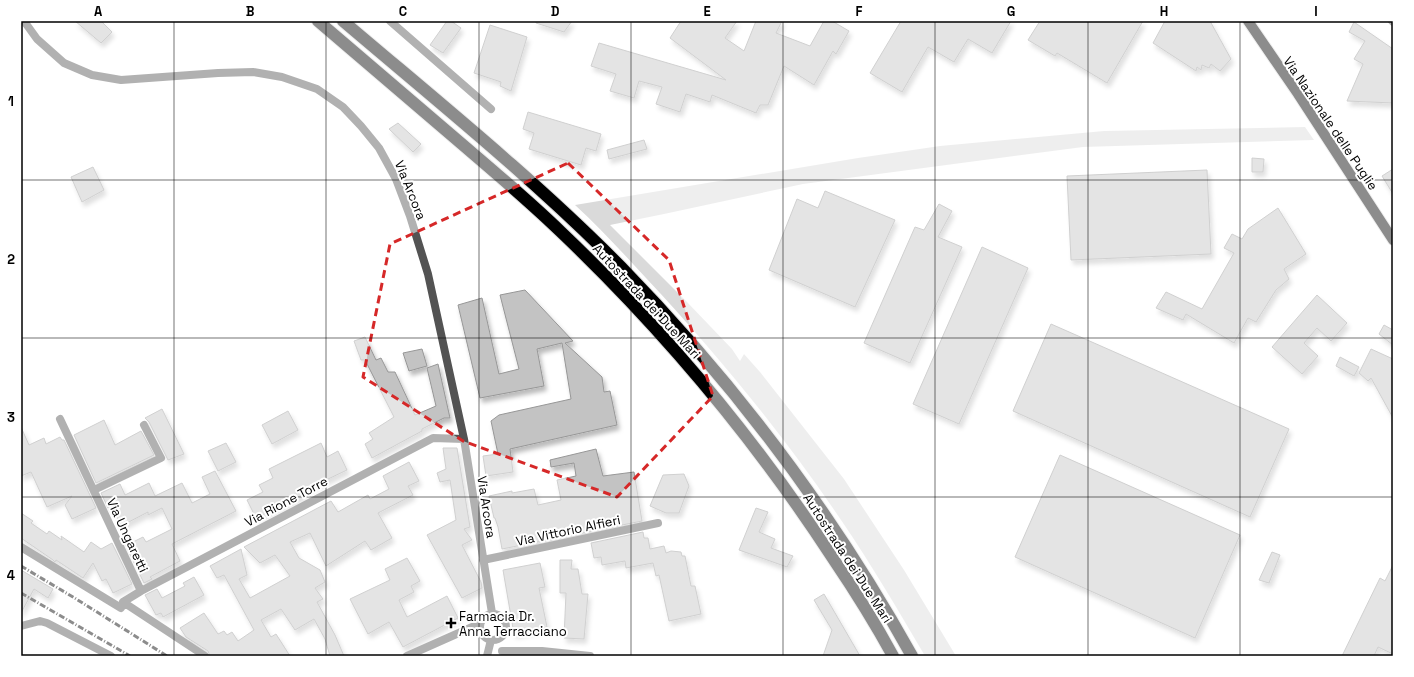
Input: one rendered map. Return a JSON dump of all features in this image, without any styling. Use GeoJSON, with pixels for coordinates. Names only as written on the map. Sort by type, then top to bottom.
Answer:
{"type":"FeatureCollection","features":[{"type":"Feature","properties":{"kind":"highway","name":"Autostrada dei Due Mari"},"geometry":{"type":"LineString","coordinates":[[318,21],[514,189],[560,231],[654,327],[698,377],[780,480],[854,589],[893,656]]}},
{"type":"Feature","properties":{"kind":"highway","name":"Autostrada dei Due Mari"},"geometry":{"type":"LineString","coordinates":[[343,21],[579,226],[621,267],[711,366],[753,417],[836,532],[868,581],[912,656]]}},
{"type":"Feature","properties":{"kind":"main road","name":"Via Nazionale delle Puglie"},"geometry":{"type":"LineString","coordinates":[[1248,21],[1298,94],[1393,240]]}},
{"type":"Feature","properties":{"kind":"street","name":"Via Arcora"},"geometry":{"type":"LineString","coordinates":[[24,21],[37,40],[64,63],[92,75],[121,80],[253,72],[282,77],[317,89],[343,107],[379,148],[396,179],[410,216],[428,274],[464,439],[492,613]]}},
{"type":"Feature","properties":{"kind":"street"},"geometry":{"type":"LineString","coordinates":[[390,21],[491,109]]}},
{"type":"Feature","properties":{"kind":"street"},"geometry":{"type":"LineString","coordinates":[[1253,21],[1256,34]]}},
{"type":"Feature","properties":{"kind":"street","name":"Via Ungaretti"},"geometry":{"type":"LineString","coordinates":[[60,420],[140,590]]}},
{"type":"Feature","properties":{"kind":"street","name":"Via Ungaretti"},"geometry":{"type":"LineString","coordinates":[[94,490],[161,458],[144,425]]}},
{"type":"Feature","properties":{"kind":"street","name":"Via Rione Torre"},"geometry":{"type":"LineString","coordinates":[[123,602],[140,590],[433,438],[464,439]]}},
{"type":"Feature","properties":{"kind":"street","name":"Via Vittorio Alfieri"},"geometry":{"type":"LineString","coordinates":[[483,560],[658,523]]}},
{"type":"Feature","properties":{"kind":"street"},"geometry":{"type":"LineString","coordinates":[[21,547],[121,608],[123,602],[205,656]]}},
{"type":"Feature","properties":{"kind":"street"},"geometry":{"type":"LineString","coordinates":[[407,656],[479,624],[484,616],[492,613],[500,616],[505,623],[505,632],[495,639],[487,656]]}},
{"type":"Feature","properties":{"kind":"street"},"geometry":{"type":"LineString","coordinates":[[21,626],[40,621],[47,623],[111,656]]}},
{"type":"Feature","properties":{"kind":"street"},"geometry":{"type":"LineString","coordinates":[[479,624],[480,632],[487,639],[495,639]]}},
{"type":"Feature","properties":{"kind":"street"},"geometry":{"type":"LineString","coordinates":[[495,639],[503,654],[542,651],[590,656]]}},
{"type":"Feature","properties":{"kind":"highlighted area"},"geometry":{"type":"Polygon","coordinates":[[[568,163],[669,260],[713,396],[617,497],[463,441],[363,377],[390,244],[568,163]]]}},
{"type":"Feature","properties":{"kind":"shaded area"},"geometry":{"type":"Polygon","coordinates":[[[1305,127],[1314,140],[1083,147],[803,184],[610,225],[732,349],[740,361],[744,354],[760,372],[844,479],[904,570],[956,656],[925,656],[852,537],[819,488],[773,426],[724,365],[611,241],[575,205],[858,158],[940,146],[1104,131],[1305,127]]]}},
{"type":"Feature","properties":{"kind":"building"},"geometry":{"type":"Polygon","coordinates":[[[75,21],[101,21],[112,32],[101,43],[75,21]]]}},
{"type":"Feature","properties":{"kind":"building"},"geometry":{"type":"Polygon","coordinates":[[[447,21],[451,21],[461,28],[443,53],[430,45],[447,21]]]}},
{"type":"Feature","properties":{"kind":"building"},"geometry":{"type":"Polygon","coordinates":[[[536,21],[572,21],[564,32],[536,23],[536,21]]]}},
{"type":"Feature","properties":{"kind":"building"},"geometry":{"type":"Polygon","coordinates":[[[681,21],[737,21],[725,38],[744,51],[756,21],[782,21],[776,33],[810,46],[824,21],[832,21],[849,31],[836,54],[833,51],[814,85],[784,66],[768,105],[760,105],[756,113],[712,95],[710,102],[686,94],[680,112],[656,104],[662,87],[639,81],[634,98],[610,91],[616,74],[591,66],[599,43],[726,80],[670,38],[681,21]]]}},
{"type":"Feature","properties":{"kind":"building"},"geometry":{"type":"Polygon","coordinates":[[[901,21],[1011,21],[992,53],[968,39],[954,62],[928,47],[902,92],[870,73],[901,21]]]}},
{"type":"Feature","properties":{"kind":"building"},"geometry":{"type":"Polygon","coordinates":[[[1040,21],[1143,21],[1107,83],[1057,53],[1055,56],[1028,40],[1040,21]]]}},
{"type":"Feature","properties":{"kind":"building"},"geometry":{"type":"Polygon","coordinates":[[[1165,21],[1210,21],[1231,59],[1220,71],[1211,64],[1209,68],[1202,65],[1201,70],[1197,67],[1196,71],[1153,43],[1165,21]]]}},
{"type":"Feature","properties":{"kind":"building"},"geometry":{"type":"Polygon","coordinates":[[[1354,22],[1393,49],[1393,103],[1347,101],[1363,64],[1354,59],[1365,41],[1349,32],[1354,22]]]}},
{"type":"Feature","properties":{"kind":"building"},"geometry":{"type":"Polygon","coordinates":[[[490,25],[527,37],[511,91],[500,86],[501,82],[474,73],[490,25]]]}},
{"type":"Feature","properties":{"kind":"building"},"geometry":{"type":"Polygon","coordinates":[[[528,112],[601,134],[596,151],[586,148],[581,165],[529,149],[534,133],[523,129],[528,112]]]}},
{"type":"Feature","properties":{"kind":"building"},"geometry":{"type":"Polygon","coordinates":[[[398,123],[421,144],[413,152],[389,129],[398,123]]]}},
{"type":"Feature","properties":{"kind":"building"},"geometry":{"type":"Polygon","coordinates":[[[644,140],[647,149],[609,159],[607,150],[644,140]]]}},
{"type":"Feature","properties":{"kind":"building"},"geometry":{"type":"Polygon","coordinates":[[[1252,158],[1264,159],[1263,172],[1252,172],[1252,158]]]}},
{"type":"Feature","properties":{"kind":"building"},"geometry":{"type":"Polygon","coordinates":[[[93,167],[104,190],[82,202],[71,177],[93,167]]]}},
{"type":"Feature","properties":{"kind":"building"},"geometry":{"type":"Polygon","coordinates":[[[1393,169],[1393,194],[1382,176],[1393,169]]]}},
{"type":"Feature","properties":{"kind":"building"},"geometry":{"type":"Polygon","coordinates":[[[1207,170],[1211,254],[1071,260],[1067,176],[1207,170]]]}},
{"type":"Feature","properties":{"kind":"building"},"geometry":{"type":"Polygon","coordinates":[[[825,191],[895,220],[855,307],[769,270],[797,199],[818,208],[825,191]]]}},
{"type":"Feature","properties":{"kind":"building"},"geometry":{"type":"Polygon","coordinates":[[[939,204],[952,211],[938,237],[962,247],[910,363],[864,343],[915,227],[924,230],[939,204]]]}},
{"type":"Feature","properties":{"kind":"building"},"geometry":{"type":"Polygon","coordinates":[[[1278,208],[1306,254],[1284,269],[1289,279],[1276,290],[1256,322],[1248,318],[1234,343],[1186,314],[1183,320],[1156,308],[1166,292],[1202,309],[1234,253],[1224,248],[1232,234],[1242,239],[1248,229],[1278,208]]]}},
{"type":"Feature","properties":{"kind":"building"},"geometry":{"type":"Polygon","coordinates":[[[982,247],[1028,268],[959,424],[913,404],[982,247]]]}},
{"type":"Feature","properties":{"kind":"building"},"geometry":{"type":"Polygon","coordinates":[[[525,290],[573,341],[565,343],[602,377],[604,392],[610,391],[617,425],[510,449],[513,472],[486,476],[483,456],[498,454],[491,421],[499,415],[571,399],[562,343],[537,349],[544,386],[480,398],[458,305],[482,298],[499,374],[519,369],[500,295],[525,290]]]}},
{"type":"Feature","properties":{"kind":"building"},"geometry":{"type":"Polygon","coordinates":[[[1317,295],[1347,323],[1331,341],[1317,328],[1304,343],[1318,356],[1302,374],[1272,347],[1317,295]]]}},
{"type":"Feature","properties":{"kind":"building"},"geometry":{"type":"Polygon","coordinates":[[[1051,324],[1289,429],[1250,517],[1013,411],[1051,324]]]}},
{"type":"Feature","properties":{"kind":"building"},"geometry":{"type":"Polygon","coordinates":[[[1384,325],[1393,330],[1393,345],[1379,334],[1384,325]]]}},
{"type":"Feature","properties":{"kind":"building"},"geometry":{"type":"Polygon","coordinates":[[[365,337],[376,360],[381,358],[388,372],[395,372],[415,415],[436,406],[427,368],[438,364],[450,418],[444,418],[422,429],[422,431],[372,458],[365,444],[373,439],[369,433],[394,417],[365,360],[361,360],[354,341],[365,337]]]}},
{"type":"Feature","properties":{"kind":"building"},"geometry":{"type":"Polygon","coordinates":[[[422,349],[427,366],[409,371],[403,353],[422,349]]]}},
{"type":"Feature","properties":{"kind":"building"},"geometry":{"type":"Polygon","coordinates":[[[1371,349],[1393,359],[1393,418],[1371,378],[1368,381],[1359,373],[1371,349]]]}},
{"type":"Feature","properties":{"kind":"building"},"geometry":{"type":"Polygon","coordinates":[[[1340,357],[1359,367],[1354,376],[1336,366],[1340,357]]]}},
{"type":"Feature","properties":{"kind":"building"},"geometry":{"type":"Polygon","coordinates":[[[162,409],[184,454],[168,460],[149,422],[145,418],[162,409]]]}},
{"type":"Feature","properties":{"kind":"building"},"geometry":{"type":"Polygon","coordinates":[[[288,411],[298,430],[272,444],[262,425],[288,411]]]}},
{"type":"Feature","properties":{"kind":"building"},"geometry":{"type":"Polygon","coordinates":[[[104,420],[115,445],[141,431],[154,455],[96,483],[74,435],[104,420]]]}},
{"type":"Feature","properties":{"kind":"building"},"geometry":{"type":"Polygon","coordinates":[[[21,427],[29,445],[44,438],[46,444],[60,437],[64,440],[96,508],[72,519],[65,505],[72,496],[47,507],[31,472],[21,476],[21,427]]]}},
{"type":"Feature","properties":{"kind":"building"},"geometry":{"type":"Polygon","coordinates":[[[226,443],[236,462],[218,471],[208,451],[226,443]]]}},
{"type":"Feature","properties":{"kind":"building"},"geometry":{"type":"Polygon","coordinates":[[[321,443],[327,457],[338,451],[347,470],[303,491],[304,494],[256,518],[247,500],[263,492],[259,485],[273,478],[269,469],[321,443]]]}},
{"type":"Feature","properties":{"kind":"building"},"geometry":{"type":"Polygon","coordinates":[[[443,448],[457,448],[470,527],[464,529],[472,540],[462,545],[481,582],[482,588],[462,598],[427,535],[456,520],[450,480],[440,482],[437,473],[446,469],[443,448]]]}},
{"type":"Feature","properties":{"kind":"building"},"geometry":{"type":"Polygon","coordinates":[[[596,449],[603,476],[634,472],[642,521],[502,549],[498,527],[494,518],[489,496],[512,491],[512,493],[534,489],[538,505],[561,500],[557,480],[576,476],[574,463],[551,467],[550,460],[596,449]]]}},
{"type":"Feature","properties":{"kind":"building"},"geometry":{"type":"Polygon","coordinates":[[[1060,455],[1240,535],[1195,638],[1015,557],[1060,455]]]}},
{"type":"Feature","properties":{"kind":"building"},"geometry":{"type":"Polygon","coordinates":[[[409,462],[419,481],[408,486],[413,495],[378,513],[392,538],[371,550],[365,541],[326,566],[310,533],[290,542],[299,558],[320,570],[325,582],[315,588],[323,599],[317,602],[335,635],[344,656],[330,656],[325,639],[314,619],[295,630],[281,609],[261,620],[271,637],[276,634],[290,656],[210,656],[208,651],[186,637],[180,628],[204,613],[218,634],[224,631],[227,635],[232,632],[238,641],[254,630],[224,575],[217,578],[210,566],[241,549],[247,575],[239,579],[250,598],[290,576],[275,555],[260,563],[244,547],[331,501],[338,512],[368,495],[370,499],[389,489],[383,476],[409,462]]]}},
{"type":"Feature","properties":{"kind":"building"},"geometry":{"type":"Polygon","coordinates":[[[215,471],[236,511],[172,544],[180,561],[150,577],[152,579],[144,583],[122,538],[129,535],[133,542],[143,537],[146,542],[172,529],[162,508],[148,515],[148,512],[121,526],[112,506],[108,508],[101,493],[120,484],[125,495],[149,483],[155,496],[182,483],[192,503],[210,494],[202,477],[215,471]]]}},
{"type":"Feature","properties":{"kind":"building"},"geometry":{"type":"Polygon","coordinates":[[[684,474],[689,486],[679,513],[666,513],[650,506],[663,475],[684,474]]]}},
{"type":"Feature","properties":{"kind":"building"},"geometry":{"type":"Polygon","coordinates":[[[756,508],[768,512],[759,532],[775,539],[771,548],[793,556],[787,567],[739,550],[756,508]]]}},
{"type":"Feature","properties":{"kind":"building"},"geometry":{"type":"Polygon","coordinates":[[[21,513],[33,521],[31,523],[47,534],[49,531],[62,540],[61,536],[84,552],[91,542],[101,549],[112,543],[132,584],[113,593],[106,579],[102,581],[93,563],[83,578],[56,560],[55,562],[21,538],[21,513]]]}},
{"type":"Feature","properties":{"kind":"building"},"geometry":{"type":"Polygon","coordinates":[[[643,532],[644,538],[648,538],[650,549],[664,546],[666,553],[671,551],[681,552],[682,556],[685,556],[691,586],[695,586],[701,614],[669,621],[659,575],[656,576],[653,563],[626,568],[625,561],[602,565],[601,557],[594,558],[591,543],[643,532]]]}},
{"type":"Feature","properties":{"kind":"building"},"geometry":{"type":"Polygon","coordinates":[[[1272,552],[1280,555],[1269,583],[1259,580],[1272,552]]]}},
{"type":"Feature","properties":{"kind":"building"},"geometry":{"type":"Polygon","coordinates":[[[407,558],[420,581],[411,586],[414,592],[399,600],[407,617],[447,596],[458,618],[403,647],[389,622],[368,634],[350,599],[390,580],[385,569],[407,558]]]}},
{"type":"Feature","properties":{"kind":"building"},"geometry":{"type":"Polygon","coordinates":[[[560,560],[572,560],[571,569],[578,569],[582,594],[588,594],[584,639],[564,638],[566,593],[560,593],[560,560]]]}},
{"type":"Feature","properties":{"kind":"building"},"geometry":{"type":"Polygon","coordinates":[[[540,563],[545,587],[539,588],[547,627],[514,634],[503,570],[540,563]]]}},
{"type":"Feature","properties":{"kind":"building"},"geometry":{"type":"Polygon","coordinates":[[[1393,565],[1393,654],[1378,647],[1374,656],[1342,656],[1380,578],[1385,581],[1393,565]]]}},
{"type":"Feature","properties":{"kind":"building"},"geometry":{"type":"Polygon","coordinates":[[[21,570],[53,589],[48,598],[34,589],[21,613],[21,570]]]}},
{"type":"Feature","properties":{"kind":"building"},"geometry":{"type":"Polygon","coordinates":[[[194,577],[204,595],[163,617],[161,613],[156,615],[145,595],[157,589],[162,598],[185,586],[183,583],[194,577]]]}},
{"type":"Feature","properties":{"kind":"building"},"geometry":{"type":"Polygon","coordinates":[[[824,594],[860,656],[823,656],[832,630],[814,600],[824,594]]]}},
{"type":"Feature","properties":{"kind":"railway"},"geometry":{"type":"LineString","coordinates":[[21,566],[167,656]]}},
{"type":"Feature","properties":{"kind":"railway"},"geometry":{"type":"LineString","coordinates":[[21,593],[130,656]]}},
{"type":"Feature","properties":{"kind":"place","name":"Farmacia Dr. Anna Terracciano"},"geometry":{"type":"Point","coordinates":[451,623]}}]}
